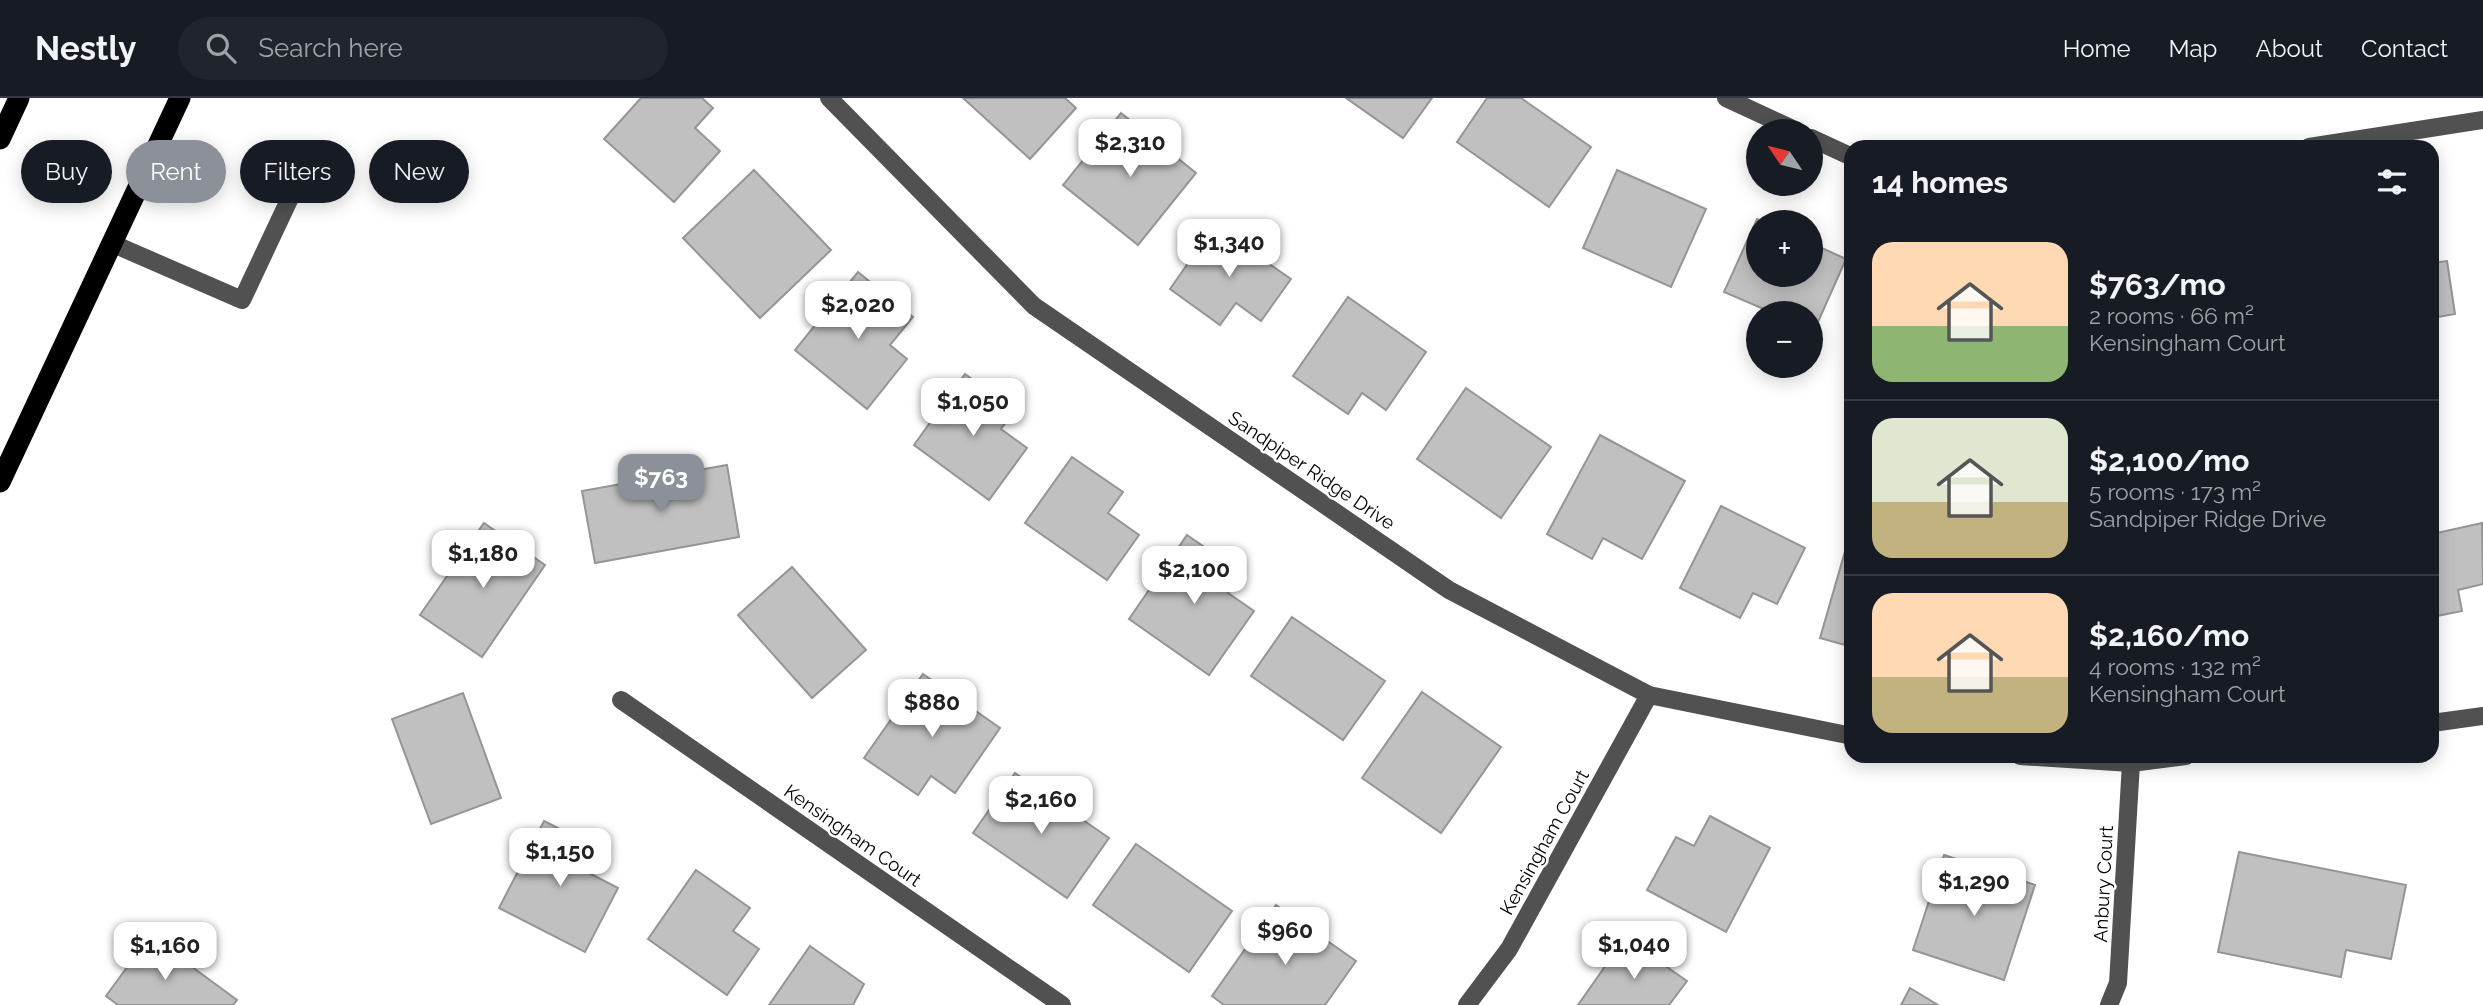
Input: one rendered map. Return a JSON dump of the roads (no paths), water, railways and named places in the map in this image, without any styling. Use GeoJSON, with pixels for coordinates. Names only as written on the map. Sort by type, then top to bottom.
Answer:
{"type":"FeatureCollection","features":[{"type":"Feature","properties":{"kind":"highway"},"geometry":{"type":"LineString","coordinates":[[0,139],[19,98]]}},
{"type":"Feature","properties":{"kind":"highway"},"geometry":{"type":"LineString","coordinates":[[0,482],[180,98]]}},
{"type":"Feature","properties":{"kind":"street","name":"Sandpiper Ridge Drive"},"geometry":{"type":"LineString","coordinates":[[829,98],[1034,306],[1449,590],[1649,695],[1844,734]]}},
{"type":"Feature","properties":{"kind":"street"},"geometry":{"type":"LineString","coordinates":[[1726,98],[1771,119]]}},
{"type":"Feature","properties":{"kind":"street"},"geometry":{"type":"LineString","coordinates":[[2354,140],[2483,120]]}},
{"type":"Feature","properties":{"kind":"street"},"geometry":{"type":"LineString","coordinates":[[1824,144],[1844,153]]}},
{"type":"Feature","properties":{"kind":"street"},"geometry":{"type":"LineString","coordinates":[[111,243],[242,300],[288,203]]}},
{"type":"Feature","properties":{"kind":"street","name":"Kensingham Court"},"geometry":{"type":"LineString","coordinates":[[1467,1005],[1508,949],[1649,695]]}},
{"type":"Feature","properties":{"kind":"street","name":"Kensingham Court"},"geometry":{"type":"LineString","coordinates":[[621,700],[1062,1005]]}},
{"type":"Feature","properties":{"kind":"street"},"geometry":{"type":"LineString","coordinates":[[2439,722],[2483,716]]}},
{"type":"Feature","properties":{"kind":"street","name":"Anbury Court"},"geometry":{"type":"LineString","coordinates":[[2109,1005],[2118,983],[2131,763]]}}]}
